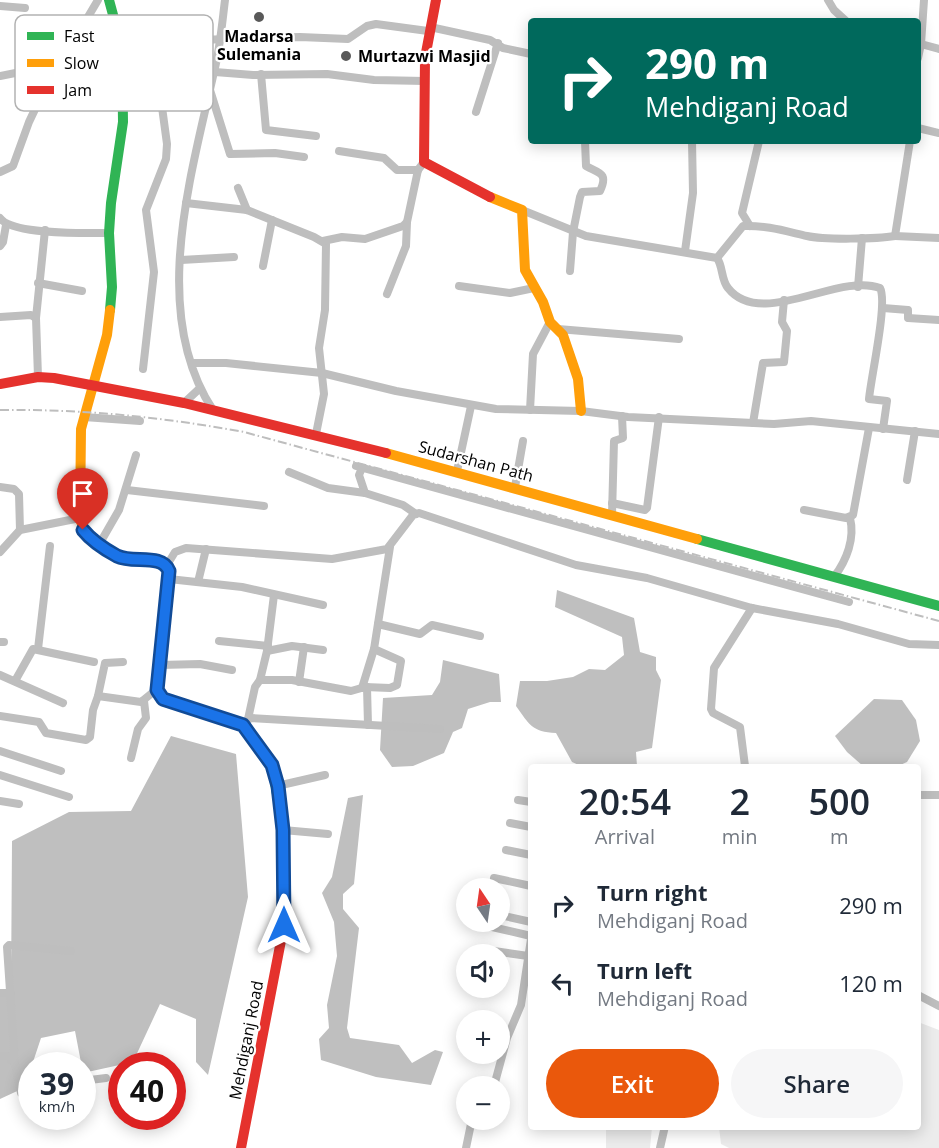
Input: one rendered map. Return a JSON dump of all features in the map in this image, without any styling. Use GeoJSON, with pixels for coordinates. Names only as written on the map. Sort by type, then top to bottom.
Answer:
{"type":"FeatureCollection","features":[{"type":"Feature","properties":{"kind":"street"},"geometry":{"type":"LineString","coordinates":[[90,15],[98,0]]}},
{"type":"Feature","properties":{"kind":"street"},"geometry":{"type":"LineString","coordinates":[[108,0],[112,15]]}},
{"type":"Feature","properties":{"kind":"street"},"geometry":{"type":"LineString","coordinates":[[213,76],[225,0]]}},
{"type":"Feature","properties":{"kind":"street"},"geometry":{"type":"LineString","coordinates":[[387,294],[406,246],[407,222],[421,166],[429,29],[436,0]]}},
{"type":"Feature","properties":{"kind":"street"},"geometry":{"type":"LineString","coordinates":[[828,0],[843,18]]}},
{"type":"Feature","properties":{"kind":"street"},"geometry":{"type":"LineString","coordinates":[[921,25],[924,0]]}},
{"type":"Feature","properties":{"kind":"street"},"geometry":{"type":"LineString","coordinates":[[0,6],[24,8]]}},
{"type":"Feature","properties":{"kind":"street"},"geometry":{"type":"LineString","coordinates":[[213,40],[300,37],[348,39],[367,26],[376,24],[429,29],[498,43],[503,48],[528,53]]}},
{"type":"Feature","properties":{"kind":"street"},"geometry":{"type":"LineString","coordinates":[[476,112],[498,43]]}},
{"type":"Feature","properties":{"kind":"street"},"geometry":{"type":"LineString","coordinates":[[921,44],[939,49]]}},
{"type":"Feature","properties":{"kind":"street"},"geometry":{"type":"LineString","coordinates":[[214,72],[327,74],[374,80],[425,81]]}},
{"type":"Feature","properties":{"kind":"street"},"geometry":{"type":"LineString","coordinates":[[0,76],[15,73]]}},
{"type":"Feature","properties":{"kind":"street"},"geometry":{"type":"LineString","coordinates":[[261,74],[266,130],[316,136]]}},
{"type":"Feature","properties":{"kind":"street"},"geometry":{"type":"LineString","coordinates":[[213,100],[230,154],[275,153],[304,157]]}},
{"type":"Feature","properties":{"kind":"street"},"geometry":{"type":"LineString","coordinates":[[0,172],[13,166],[34,111]]}},
{"type":"Feature","properties":{"kind":"street"},"geometry":{"type":"LineString","coordinates":[[123,111],[109,233],[112,287],[105,349],[84,417],[80,519],[85,534],[118,556],[130,560],[162,561],[167,565],[169,579],[157,690],[163,699],[245,722],[368,724],[440,729]]}},
{"type":"Feature","properties":{"kind":"street"},"geometry":{"type":"LineString","coordinates":[[143,369],[154,272],[146,210],[166,159],[167,144],[163,111]]}},
{"type":"Feature","properties":{"kind":"street"},"geometry":{"type":"LineString","coordinates":[[204,111],[186,203],[179,307],[199,389],[213,410]]}},
{"type":"Feature","properties":{"kind":"street"},"geometry":{"type":"LineString","coordinates":[[921,129],[939,133]]}},
{"type":"Feature","properties":{"kind":"street"},"geometry":{"type":"LineString","coordinates":[[570,271],[573,232],[582,192],[600,191],[602,187],[603,174],[599,170],[586,166],[585,144]]}},
{"type":"Feature","properties":{"kind":"street"},"geometry":{"type":"LineString","coordinates":[[685,251],[693,193],[692,144]]}},
{"type":"Feature","properties":{"kind":"street"},"geometry":{"type":"LineString","coordinates":[[750,226],[742,213],[758,144]]}},
{"type":"Feature","properties":{"kind":"street"},"geometry":{"type":"LineString","coordinates":[[895,236],[910,144]]}},
{"type":"Feature","properties":{"kind":"street"},"geometry":{"type":"LineString","coordinates":[[339,151],[384,158],[397,170],[421,166],[497,201],[573,232],[713,257]]}},
{"type":"Feature","properties":{"kind":"street"},"geometry":{"type":"LineString","coordinates":[[238,188],[247,210]]}},
{"type":"Feature","properties":{"kind":"street"},"geometry":{"type":"LineString","coordinates":[[186,203],[247,210],[324,241],[342,237],[364,239],[407,222]]}},
{"type":"Feature","properties":{"kind":"street"},"geometry":{"type":"LineString","coordinates":[[522,210],[522,257],[534,288],[554,326],[563,335],[578,379],[581,411]]}},
{"type":"Feature","properties":{"kind":"street"},"geometry":{"type":"LineString","coordinates":[[0,218],[6,225],[71,234],[109,233]]}},
{"type":"Feature","properties":{"kind":"street"},"geometry":{"type":"LineString","coordinates":[[263,266],[272,220]]}},
{"type":"Feature","properties":{"kind":"street"},"geometry":{"type":"LineString","coordinates":[[0,246],[6,225]]}},
{"type":"Feature","properties":{"kind":"street"},"geometry":{"type":"LineString","coordinates":[[713,257],[739,228],[750,226],[774,228],[809,237],[939,238]]}},
{"type":"Feature","properties":{"kind":"street"},"geometry":{"type":"LineString","coordinates":[[38,378],[36,318],[45,230]]}},
{"type":"Feature","properties":{"kind":"street"},"geometry":{"type":"LineString","coordinates":[[858,287],[862,238]]}},
{"type":"Feature","properties":{"kind":"street"},"geometry":{"type":"LineString","coordinates":[[316,434],[324,401],[319,348],[325,310],[327,250],[324,241]]}},
{"type":"Feature","properties":{"kind":"street"},"geometry":{"type":"LineString","coordinates":[[181,260],[234,257]]}},
{"type":"Feature","properties":{"kind":"street"},"geometry":{"type":"LineString","coordinates":[[713,257],[726,285],[742,299],[753,303],[784,300],[842,288],[880,288],[883,308],[871,370],[869,399],[887,401],[883,429]]}},
{"type":"Feature","properties":{"kind":"street"},"geometry":{"type":"LineString","coordinates":[[38,283],[82,291]]}},
{"type":"Feature","properties":{"kind":"street"},"geometry":{"type":"LineString","coordinates":[[459,286],[510,293],[534,288]]}},
{"type":"Feature","properties":{"kind":"street"},"geometry":{"type":"LineString","coordinates":[[753,423],[763,363],[784,362],[787,331],[782,322],[784,300]]}},
{"type":"Feature","properties":{"kind":"street"},"geometry":{"type":"LineString","coordinates":[[883,308],[908,310],[908,318],[939,320]]}},
{"type":"Feature","properties":{"kind":"street"},"geometry":{"type":"LineString","coordinates":[[0,317],[31,315],[36,318]]}},
{"type":"Feature","properties":{"kind":"street"},"geometry":{"type":"LineString","coordinates":[[554,326],[679,339]]}},
{"type":"Feature","properties":{"kind":"street"},"geometry":{"type":"LineString","coordinates":[[530,410],[533,354],[554,326]]}},
{"type":"Feature","properties":{"kind":"street"},"geometry":{"type":"LineString","coordinates":[[192,363],[226,363],[322,373],[471,406],[753,423],[811,422],[939,434]]}},
{"type":"Feature","properties":{"kind":"street","name":"Sudarshan Path"},"geometry":{"type":"LineString","coordinates":[[0,384],[38,378],[184,403],[316,434],[515,487],[612,509],[631,520],[939,606]]}},
{"type":"Feature","properties":{"kind":"street"},"geometry":{"type":"LineString","coordinates":[[184,403],[199,389]]}},
{"type":"Feature","properties":{"kind":"street"},"geometry":{"type":"LineString","coordinates":[[457,471],[471,406]]}},
{"type":"Feature","properties":{"kind":"street"},"geometry":{"type":"LineString","coordinates":[[622,416],[623,438],[614,441],[612,509],[647,508],[659,417]]}},
{"type":"Feature","properties":{"kind":"street"},"geometry":{"type":"LineString","coordinates":[[84,417],[140,421]]}},
{"type":"Feature","properties":{"kind":"street"},"geometry":{"type":"LineString","coordinates":[[834,577],[843,564],[852,534],[850,518],[855,506],[869,428]]}},
{"type":"Feature","properties":{"kind":"street"},"geometry":{"type":"LineString","coordinates":[[907,480],[915,431]]}},
{"type":"Feature","properties":{"kind":"street"},"geometry":{"type":"LineString","coordinates":[[515,487],[523,441]]}},
{"type":"Feature","properties":{"kind":"street"},"geometry":{"type":"LineString","coordinates":[[100,543],[119,510],[136,455]]}},
{"type":"Feature","properties":{"kind":"street"},"geometry":{"type":"LineString","coordinates":[[365,493],[359,467],[849,602]]}},
{"type":"Feature","properties":{"kind":"street"},"geometry":{"type":"LineString","coordinates":[[289,472],[328,488],[365,493],[403,506],[416,514],[576,565],[647,578],[752,608],[838,624],[909,644],[939,645]]}},
{"type":"Feature","properties":{"kind":"street"},"geometry":{"type":"LineString","coordinates":[[0,487],[14,489],[19,494],[20,530]]}},
{"type":"Feature","properties":{"kind":"street"},"geometry":{"type":"LineString","coordinates":[[127,490],[264,506]]}},
{"type":"Feature","properties":{"kind":"street"},"geometry":{"type":"LineString","coordinates":[[631,507],[631,520]]}},
{"type":"Feature","properties":{"kind":"street"},"geometry":{"type":"LineString","coordinates":[[804,510],[850,518]]}},
{"type":"Feature","properties":{"kind":"street"},"geometry":{"type":"LineString","coordinates":[[368,724],[365,687],[374,649],[390,547],[416,514]]}},
{"type":"Feature","properties":{"kind":"street"},"geometry":{"type":"LineString","coordinates":[[1,550],[20,530],[80,519]]}},
{"type":"Feature","properties":{"kind":"street"},"geometry":{"type":"LineString","coordinates":[[38,649],[50,546]]}},
{"type":"Feature","properties":{"kind":"street"},"geometry":{"type":"LineString","coordinates":[[167,565],[180,549],[332,559],[390,547]]}},
{"type":"Feature","properties":{"kind":"street"},"geometry":{"type":"LineString","coordinates":[[198,582],[206,549]]}},
{"type":"Feature","properties":{"kind":"street"},"geometry":{"type":"LineString","coordinates":[[169,579],[242,587],[323,605]]}},
{"type":"Feature","properties":{"kind":"street"},"geometry":{"type":"LineString","coordinates":[[245,722],[255,687],[260,680],[268,648],[274,595]]}},
{"type":"Feature","properties":{"kind":"street"},"geometry":{"type":"LineString","coordinates":[[745,764],[740,727],[712,713],[711,709],[714,668],[752,608]]}},
{"type":"Feature","properties":{"kind":"street"},"geometry":{"type":"LineString","coordinates":[[378,624],[420,634],[432,625],[480,636]]}},
{"type":"Feature","properties":{"kind":"street"},"geometry":{"type":"LineString","coordinates":[[219,641],[268,648],[291,646],[323,650]]}},
{"type":"Feature","properties":{"kind":"street"},"geometry":{"type":"LineString","coordinates":[[299,682],[303,647]]}},
{"type":"Feature","properties":{"kind":"street"},"geometry":{"type":"LineString","coordinates":[[15,681],[30,652],[38,649],[94,662]]}},
{"type":"Feature","properties":{"kind":"street"},"geometry":{"type":"LineString","coordinates":[[260,680],[299,682],[351,691],[365,687],[395,687],[400,678],[400,658],[378,653],[374,649]]}},
{"type":"Feature","properties":{"kind":"street"},"geometry":{"type":"LineString","coordinates":[[0,716],[39,722],[46,733],[86,740],[90,737],[93,710],[105,663],[123,662]]}},
{"type":"Feature","properties":{"kind":"street"},"geometry":{"type":"LineString","coordinates":[[160,665],[200,664],[232,670]]}},
{"type":"Feature","properties":{"kind":"street"},"geometry":{"type":"LineString","coordinates":[[0,675],[63,703]]}},
{"type":"Feature","properties":{"kind":"street"},"geometry":{"type":"LineString","coordinates":[[98,696],[144,701],[157,690]]}},
{"type":"Feature","properties":{"kind":"street"},"geometry":{"type":"LineString","coordinates":[[131,758],[138,729],[146,718],[144,701]]}},
{"type":"Feature","properties":{"kind":"street","name":"Mehdiganj Road"},"geometry":{"type":"LineString","coordinates":[[241,1148],[284,925],[283,830],[278,786],[272,765],[245,722]]}},
{"type":"Feature","properties":{"kind":"street"},"geometry":{"type":"LineString","coordinates":[[0,751],[62,771]]}},
{"type":"Feature","properties":{"kind":"street"},"geometry":{"type":"LineString","coordinates":[[0,775],[69,797]]}},
{"type":"Feature","properties":{"kind":"street"},"geometry":{"type":"LineString","coordinates":[[278,786],[326,776]]}},
{"type":"Feature","properties":{"kind":"street"},"geometry":{"type":"LineString","coordinates":[[921,795],[939,795]]}},
{"type":"Feature","properties":{"kind":"street"},"geometry":{"type":"LineString","coordinates":[[518,800],[528,802]]}},
{"type":"Feature","properties":{"kind":"street"},"geometry":{"type":"LineString","coordinates":[[0,801],[19,804]]}},
{"type":"Feature","properties":{"kind":"street"},"geometry":{"type":"LineString","coordinates":[[510,823],[528,826]]}},
{"type":"Feature","properties":{"kind":"street"},"geometry":{"type":"LineString","coordinates":[[283,830],[328,834]]}},
{"type":"Feature","properties":{"kind":"street"},"geometry":{"type":"LineString","coordinates":[[506,850],[528,854]]}},
{"type":"Feature","properties":{"kind":"street"},"geometry":{"type":"LineString","coordinates":[[510,881],[528,885]]}},
{"type":"Feature","properties":{"kind":"street"},"geometry":{"type":"LineString","coordinates":[[510,917],[528,921]]}},
{"type":"Feature","properties":{"kind":"street"},"geometry":{"type":"LineString","coordinates":[[510,932],[528,936]]}},
{"type":"Feature","properties":{"kind":"street"},"geometry":{"type":"LineString","coordinates":[[18,1080],[7,947],[9,945],[71,951]]}},
{"type":"Feature","properties":{"kind":"street"},"geometry":{"type":"LineString","coordinates":[[497,1076],[507,1038],[521,1005],[528,956],[510,953]]}},
{"type":"Feature","properties":{"kind":"street"},"geometry":{"type":"LineString","coordinates":[[0,993],[11,993]]}},
{"type":"Feature","properties":{"kind":"street"},"geometry":{"type":"LineString","coordinates":[[921,997],[939,1006]]}},
{"type":"Feature","properties":{"kind":"street"},"geometry":{"type":"LineString","coordinates":[[0,1056],[8,1056],[15,1064]]}},
{"type":"Feature","properties":{"kind":"street"},"geometry":{"type":"LineString","coordinates":[[96,1079],[106,1078]]}},
{"type":"Feature","properties":{"kind":"street"},"geometry":{"type":"LineString","coordinates":[[466,1148],[470,1130]]}},
{"type":"Feature","properties":{"kind":"street"},"geometry":{"type":"LineString","coordinates":[[660,1148],[664,1130]]}},
{"type":"Feature","properties":{"kind":"shaded area"},"geometry":{"type":"Polygon","coordinates":[[[557,590],[634,618],[640,652],[656,657],[656,670],[661,680],[652,748],[636,752],[637,764],[576,764],[572,762],[556,733],[536,729],[524,718],[516,706],[520,681],[547,681],[573,677],[589,669],[605,670],[624,655],[622,637],[555,607],[557,590]]]}},
{"type":"Feature","properties":{"kind":"shaded area"},"geometry":{"type":"Polygon","coordinates":[[[443,660],[499,674],[501,702],[490,702],[468,709],[462,728],[453,732],[444,753],[413,766],[392,767],[380,750],[383,698],[432,695],[440,682],[443,660]]]}},
{"type":"Feature","properties":{"kind":"shaded area"},"geometry":{"type":"Polygon","coordinates":[[[874,699],[902,700],[916,720],[920,741],[907,762],[902,764],[861,764],[847,752],[835,736],[874,699]]]}},
{"type":"Feature","properties":{"kind":"shaded area"},"geometry":{"type":"Polygon","coordinates":[[[171,736],[236,754],[248,897],[208,1075],[196,1062],[196,1019],[160,1004],[138,1052],[108,1052],[108,1068],[96,1070],[96,1052],[79,1052],[75,1031],[41,1038],[36,1052],[18,1052],[18,1091],[0,1099],[0,995],[11,991],[12,841],[69,812],[131,811],[171,736]]]}},
{"type":"Feature","properties":{"kind":"shaded area"},"geometry":{"type":"Polygon","coordinates":[[[363,795],[354,884],[343,894],[343,909],[359,928],[347,1028],[350,1038],[399,1045],[412,1063],[435,1050],[443,1052],[431,1085],[376,1077],[321,1060],[319,1039],[329,1028],[327,1005],[337,956],[334,922],[322,893],[332,877],[348,798],[363,795]]]}},
{"type":"Feature","properties":{"kind":"shaded area"},"geometry":{"type":"Polygon","coordinates":[[[921,1023],[939,1030],[939,1148],[729,1148],[721,1144],[719,1130],[921,1130],[921,1023]]]}},
{"type":"Feature","properties":{"kind":"shaded area"},"geometry":{"type":"Polygon","coordinates":[[[606,1130],[652,1130],[650,1148],[606,1148],[606,1130]]]}},
{"type":"Feature","properties":{"kind":"railway"},"geometry":{"type":"LineString","coordinates":[[0,410],[122,415],[244,432],[939,621]]}},
{"type":"Feature","properties":{"kind":"traffic: fast"},"geometry":{"type":"LineString","coordinates":[[109,0],[113,15]]}},
{"type":"Feature","properties":{"kind":"traffic: fast"},"geometry":{"type":"LineString","coordinates":[[110,310],[112,287],[109,233],[123,111]]}},
{"type":"Feature","properties":{"kind":"traffic: fast"},"geometry":{"type":"LineString","coordinates":[[697,539],[939,606]]}},
{"type":"Feature","properties":{"kind":"traffic: fast"},"geometry":{"type":"LineString","coordinates":[[151,561],[162,561],[169,571],[157,689],[163,699],[243,725],[272,765],[283,830],[283,863]]}},
{"type":"Feature","properties":{"kind":"traffic: slow"},"geometry":{"type":"LineString","coordinates":[[490,197],[522,210],[525,270],[543,302],[550,322],[563,335],[578,379],[581,411]]}},
{"type":"Feature","properties":{"kind":"traffic: slow"},"geometry":{"type":"LineString","coordinates":[[110,310],[107,335],[81,429],[80,518],[85,534],[118,556],[130,560],[151,561]]}},
{"type":"Feature","properties":{"kind":"traffic: slow"},"geometry":{"type":"LineString","coordinates":[[386,453],[697,539]]}},
{"type":"Feature","properties":{"kind":"traffic: jam"},"geometry":{"type":"LineString","coordinates":[[436,0],[425,58],[424,162],[490,197]]}},
{"type":"Feature","properties":{"kind":"traffic: jam"},"geometry":{"type":"LineString","coordinates":[[0,384],[38,377],[54,378],[184,403],[386,453]]}},
{"type":"Feature","properties":{"kind":"traffic: jam"},"geometry":{"type":"LineString","coordinates":[[241,1148],[284,925],[283,863]]}},
{"type":"Feature","properties":{"kind":"place","name":"Madarsa Sulemania"},"geometry":{"type":"Point","coordinates":[259,17]}},
{"type":"Feature","properties":{"kind":"place","name":"Murtazwi Masjid"},"geometry":{"type":"Point","coordinates":[346,56]}},
{"type":"Feature","properties":{"kind":"route"},"geometry":{"type":"LineString","coordinates":[[83,530],[85,534],[118,556],[130,560],[162,561],[167,565],[169,571],[165,627],[157,680],[159,695],[163,699],[212,717],[243,725],[272,765],[278,786],[283,830],[284,925]]}}]}
